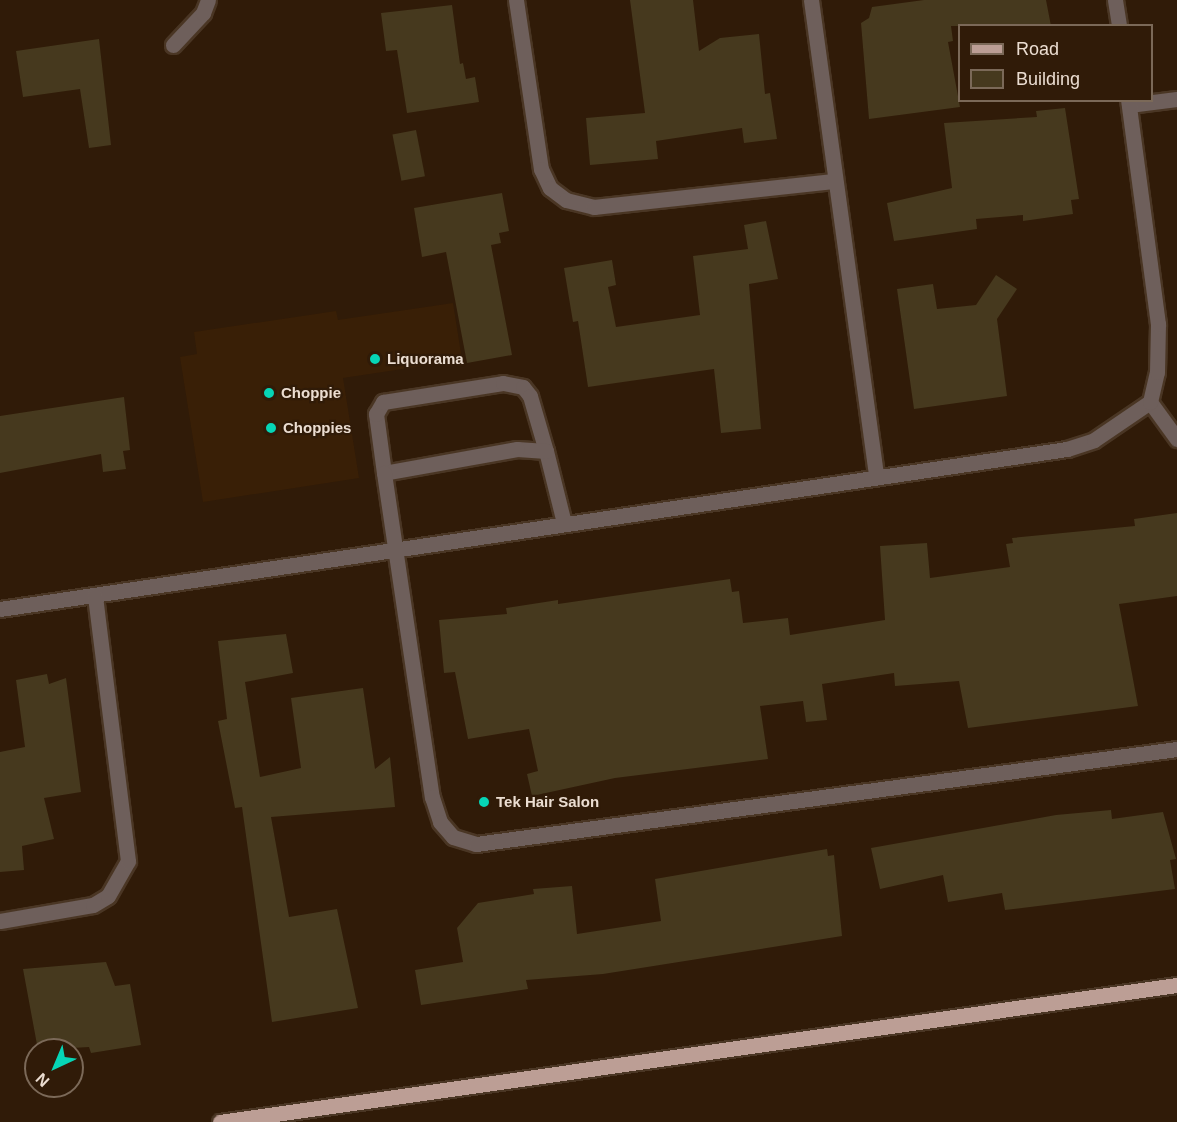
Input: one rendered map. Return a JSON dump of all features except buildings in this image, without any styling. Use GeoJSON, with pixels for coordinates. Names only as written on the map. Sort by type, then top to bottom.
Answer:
{"type":"FeatureCollection","features":[{"type":"Feature","properties":{"kind":"main road"},"geometry":{"type":"LineString","coordinates":[[220,1122],[1177,985]]}},
{"type":"Feature","properties":{"kind":"street"},"geometry":{"type":"LineString","coordinates":[[173,45],[203,14],[208,0]]}},
{"type":"Feature","properties":{"kind":"street"},"geometry":{"type":"LineString","coordinates":[[516,0],[541,169],[550,188],[566,200],[594,207],[833,181]]}},
{"type":"Feature","properties":{"kind":"street"},"geometry":{"type":"LineString","coordinates":[[811,0],[833,181],[876,477]]}},
{"type":"Feature","properties":{"kind":"street"},"geometry":{"type":"LineString","coordinates":[[1115,0],[1119,24]]}},
{"type":"Feature","properties":{"kind":"street"},"geometry":{"type":"LineString","coordinates":[[1153,101],[1177,99]]}},
{"type":"Feature","properties":{"kind":"street"},"geometry":{"type":"LineString","coordinates":[[0,609],[95,596],[397,547],[1067,449],[1094,440],[1150,402],[1157,372],[1158,324],[1129,103]]}},
{"type":"Feature","properties":{"kind":"street"},"geometry":{"type":"LineString","coordinates":[[564,523],[530,396],[523,387],[502,383],[383,402],[376,414],[432,797],[440,822],[453,837],[476,844],[1177,749]]}},
{"type":"Feature","properties":{"kind":"street"},"geometry":{"type":"LineString","coordinates":[[1150,402],[1177,439]]}},
{"type":"Feature","properties":{"kind":"street"},"geometry":{"type":"LineString","coordinates":[[384,473],[517,450],[546,451]]}},
{"type":"Feature","properties":{"kind":"street"},"geometry":{"type":"LineString","coordinates":[[0,921],[93,905],[108,896],[128,861],[95,596]]}},
{"type":"Feature","properties":{"kind":"shaded area","name":"Choppies"},"geometry":{"type":"Polygon","coordinates":[[[453,303],[462,360],[343,378],[359,478],[203,502],[180,357],[197,354],[194,332],[336,311],[338,320],[453,303]]]}},
{"type":"Feature","properties":{"kind":"place","name":"Liquorama"},"geometry":{"type":"Point","coordinates":[375,359]}},
{"type":"Feature","properties":{"kind":"place","name":"Choppie"},"geometry":{"type":"Point","coordinates":[269,393]}},
{"type":"Feature","properties":{"kind":"place","name":"Choppies"},"geometry":{"type":"Point","coordinates":[271,428]}},
{"type":"Feature","properties":{"kind":"place","name":"Tek Hair Salon"},"geometry":{"type":"Point","coordinates":[484,802]}}]}
